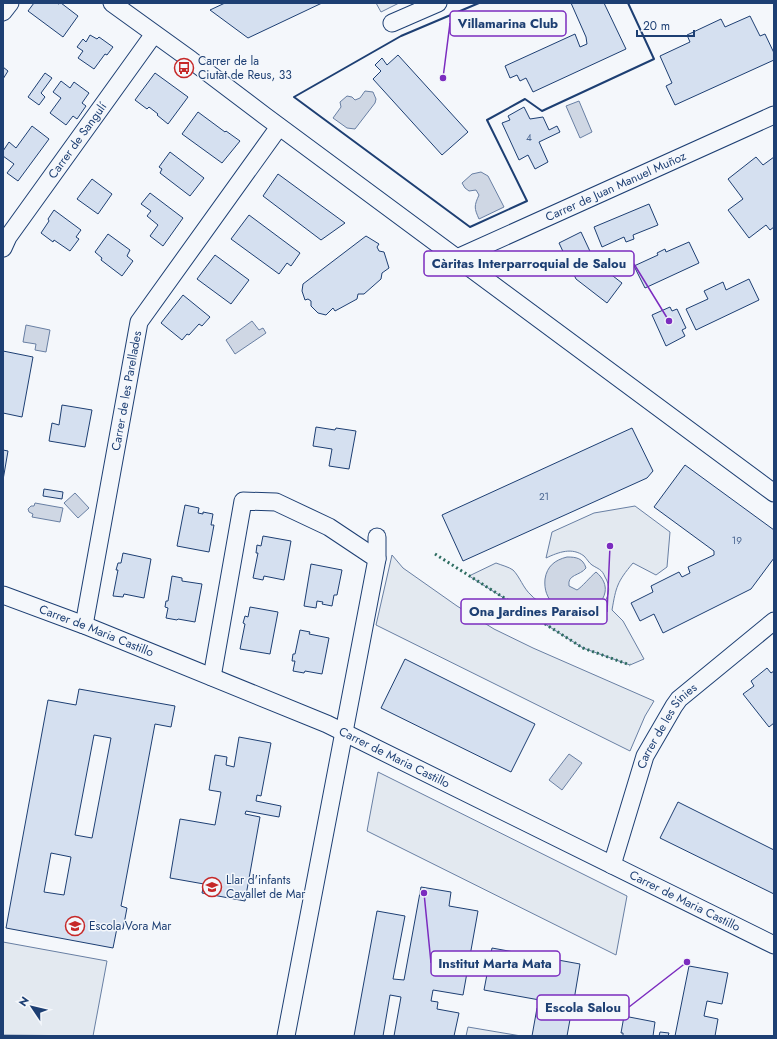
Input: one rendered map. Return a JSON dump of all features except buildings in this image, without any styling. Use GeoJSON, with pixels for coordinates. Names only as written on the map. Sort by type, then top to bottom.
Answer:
{"type":"FeatureCollection","features":[{"type":"Feature","properties":{"kind":"street"},"geometry":{"type":"LineString","coordinates":[[3,12],[10,3]]}},
{"type":"Feature","properties":{"kind":"street"},"geometry":{"type":"LineString","coordinates":[[112,3],[774,493]]}},
{"type":"Feature","properties":{"kind":"street"},"geometry":{"type":"LineString","coordinates":[[392,23],[438,3]]}},
{"type":"Feature","properties":{"kind":"street","name":"Carrer de Sangulí"},"geometry":{"type":"LineString","coordinates":[[3,248],[8,237],[154,34]]}},
{"type":"Feature","properties":{"kind":"street","name":"Carrer de Juan Manuel Muñoz"},"geometry":{"type":"LineString","coordinates":[[458,258],[774,115]]}},
{"type":"Feature","properties":{"kind":"street","name":"Carrer de les Parellades"},"geometry":{"type":"LineString","coordinates":[[84,625],[139,322],[279,126]]}},
{"type":"Feature","properties":{"kind":"street"},"geometry":{"type":"LineString","coordinates":[[212,676],[243,501],[276,502],[329,527],[377,559]]}},
{"type":"Feature","properties":{"kind":"street"},"geometry":{"type":"LineString","coordinates":[[286,1036],[377,559],[377,537]]}},
{"type":"Feature","properties":{"kind":"street","name":"Carrer de Maria Castillo"},"geometry":{"type":"LineString","coordinates":[[3,595],[84,625],[327,724],[774,945]]}},
{"type":"Feature","properties":{"kind":"street","name":"Carrer de les Sínies"},"geometry":{"type":"LineString","coordinates":[[612,865],[645,756],[674,706],[679,699],[774,621]]}},
{"type":"Feature","properties":{"kind":"shaded area"},"geometry":{"type":"Polygon","coordinates":[[[376,3],[399,3],[381,12],[376,3]]]}},
{"type":"Feature","properties":{"kind":"shaded area"},"geometry":{"type":"Polygon","coordinates":[[[365,91],[373,92],[376,99],[375,103],[355,129],[347,128],[333,118],[341,107],[340,102],[347,96],[352,97],[355,100],[360,98],[365,91]]]}},
{"type":"Feature","properties":{"kind":"shaded area"},"geometry":{"type":"Polygon","coordinates":[[[579,101],[592,132],[580,138],[566,106],[579,101]]]}},
{"type":"Feature","properties":{"kind":"shaded area"},"geometry":{"type":"Polygon","coordinates":[[[481,172],[488,176],[504,207],[479,219],[475,207],[479,195],[476,190],[469,191],[462,183],[472,174],[481,172]]]}},
{"type":"Feature","properties":{"kind":"shaded area"},"geometry":{"type":"Polygon","coordinates":[[[252,321],[259,330],[263,328],[266,333],[235,354],[226,340],[252,321]]]}},
{"type":"Feature","properties":{"kind":"shaded area"},"geometry":{"type":"Polygon","coordinates":[[[26,325],[50,330],[46,352],[35,350],[36,344],[23,342],[26,325]]]}},
{"type":"Feature","properties":{"kind":"shaded area"},"geometry":{"type":"Polygon","coordinates":[[[75,493],[89,508],[78,518],[64,503],[75,493]]]}},
{"type":"Feature","properties":{"kind":"shaded area"},"geometry":{"type":"Polygon","coordinates":[[[35,503],[63,508],[60,522],[32,517],[33,514],[29,512],[28,509],[31,506],[34,506],[35,503]]]}},
{"type":"Feature","properties":{"kind":"shaded area"},"geometry":{"type":"Polygon","coordinates":[[[635,506],[670,532],[667,567],[656,575],[633,563],[620,580],[616,590],[612,610],[623,621],[644,659],[630,665],[583,648],[469,576],[496,563],[513,570],[532,596],[551,609],[575,618],[591,616],[598,611],[606,600],[609,590],[607,580],[601,571],[579,553],[565,551],[546,558],[552,532],[594,513],[635,506]]]}},
{"type":"Feature","properties":{"kind":"shaded area"},"geometry":{"type":"Polygon","coordinates":[[[392,555],[403,568],[457,606],[494,629],[533,648],[654,701],[645,716],[630,751],[376,625],[392,555]]]}},
{"type":"Feature","properties":{"kind":"shaded area"},"geometry":{"type":"Polygon","coordinates":[[[567,557],[573,557],[581,560],[586,568],[570,579],[569,586],[577,590],[596,572],[604,581],[605,591],[602,600],[595,607],[586,612],[576,614],[565,612],[555,606],[547,594],[545,579],[548,570],[552,564],[567,557]]]}},
{"type":"Feature","properties":{"kind":"shaded area"},"geometry":{"type":"Polygon","coordinates":[[[569,754],[582,763],[562,790],[549,780],[569,754]]]}},
{"type":"Feature","properties":{"kind":"shaded area"},"geometry":{"type":"Polygon","coordinates":[[[378,772],[627,896],[616,955],[367,831],[378,772]]]}},
{"type":"Feature","properties":{"kind":"shaded area"},"geometry":{"type":"Polygon","coordinates":[[[3,942],[107,961],[93,1036],[3,1035],[3,942]]]}},
{"type":"Feature","properties":{"kind":"shaded area"},"geometry":{"type":"Polygon","coordinates":[[[468,1027],[521,1036],[466,1036],[468,1027]]]}},
{"type":"Feature","properties":{"kind":"hedge"},"geometry":{"type":"LineString","coordinates":[[435,554],[583,648],[630,665]]}},
{"type":"Feature","properties":{"kind":"wall"},"geometry":{"type":"LineString","coordinates":[[479,3],[401,36],[294,97],[470,227],[527,201],[487,120],[525,99],[542,111],[654,59],[628,3]]}},
{"type":"Feature","properties":{"kind":"place","name":"Carrer de la Ciutat de Reus, 33"},"geometry":{"type":"Point","coordinates":[184,68]}},
{"type":"Feature","properties":{"kind":"place","name":"Villamarina Club"},"geometry":{"type":"Point","coordinates":[443,78]}},
{"type":"Feature","properties":{"kind":"place","name":"Càritas Interparroquial de Salou"},"geometry":{"type":"Point","coordinates":[669,321]}},
{"type":"Feature","properties":{"kind":"place","name":"Ona Jardines Paraisol"},"geometry":{"type":"Point","coordinates":[610,546]}},
{"type":"Feature","properties":{"kind":"place","name":"Llar d'infants Cavallet de Mar"},"geometry":{"type":"Point","coordinates":[212,887]}},
{"type":"Feature","properties":{"kind":"place","name":"Institut Marta Mata"},"geometry":{"type":"Point","coordinates":[424,893]}},
{"type":"Feature","properties":{"kind":"place","name":"Escola Vora Mar"},"geometry":{"type":"Point","coordinates":[75,926]}},
{"type":"Feature","properties":{"kind":"place","name":"Escola Salou"},"geometry":{"type":"Point","coordinates":[687,962]}}]}
